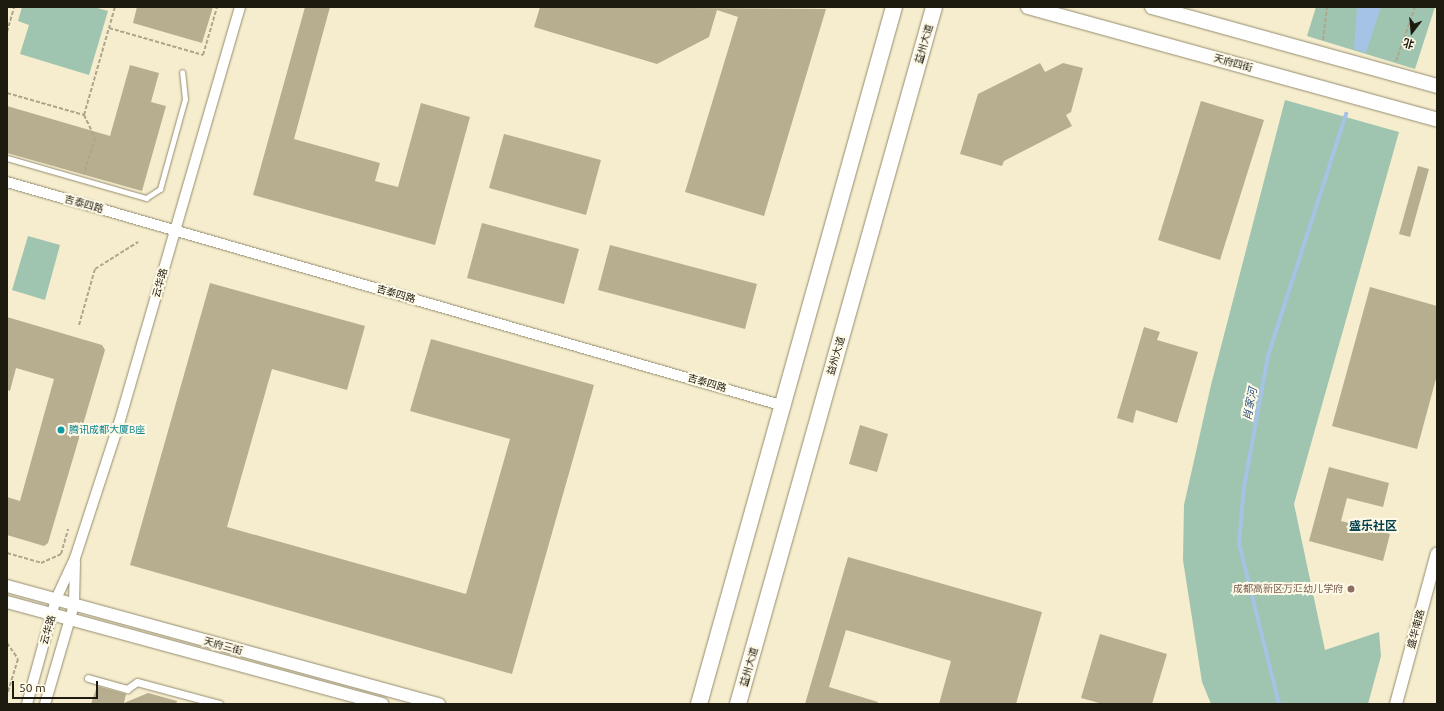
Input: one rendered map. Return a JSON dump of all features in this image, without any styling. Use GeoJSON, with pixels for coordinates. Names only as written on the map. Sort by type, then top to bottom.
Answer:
{"type":"FeatureCollection","features":[{"type":"Feature","properties":{"kind":"main road"},"geometry":{"type":"LineString","coordinates":[[699,704],[784,406],[894,7]]}},
{"type":"Feature","properties":{"kind":"main road","name":"益州大道"},"geometry":{"type":"LineString","coordinates":[[738,704],[934,7]]}},
{"type":"Feature","properties":{"kind":"main road","name":"天府四街"},"geometry":{"type":"LineString","coordinates":[[1028,7],[1437,120]]}},
{"type":"Feature","properties":{"kind":"main road"},"geometry":{"type":"LineString","coordinates":[[1152,7],[1437,86]]}},
{"type":"Feature","properties":{"kind":"street","name":"云华路"},"geometry":{"type":"LineString","coordinates":[[27,704],[56,600],[75,558],[176,231],[240,7]]}},
{"type":"Feature","properties":{"kind":"street","name":"吉泰四路"},"geometry":{"type":"LineString","coordinates":[[7,182],[784,406]]}},
{"type":"Feature","properties":{"kind":"street","name":"盛华南路"},"geometry":{"type":"LineString","coordinates":[[1396,704],[1432,589],[1437,553]]}},
{"type":"Feature","properties":{"kind":"street","name":"云华路"},"geometry":{"type":"LineString","coordinates":[[45,704],[74,605],[75,558]]}},
{"type":"Feature","properties":{"kind":"street","name":"天府三街"},"geometry":{"type":"LineString","coordinates":[[7,586],[439,704]]}},
{"type":"Feature","properties":{"kind":"street","name":"天府三街"},"geometry":{"type":"LineString","coordinates":[[7,602],[379,704]]}},
{"type":"Feature","properties":{"kind":"street"},"geometry":{"type":"LineString","coordinates":[[88,678],[126,689],[136,682],[219,704]]}},
{"type":"Feature","properties":{"kind":"street"},"geometry":{"type":"LineString","coordinates":[[379,704],[382,689]]}},
{"type":"Feature","properties":{"kind":"lane"},"geometry":{"type":"LineString","coordinates":[[7,158],[146,198],[160,189],[185,99],[182,72]]}},
{"type":"Feature","properties":{"kind":"path"},"geometry":{"type":"LineString","coordinates":[[7,32],[14,7]]}},
{"type":"Feature","properties":{"kind":"path"},"geometry":{"type":"LineString","coordinates":[[82,180],[95,138],[84,115],[115,7]]}},
{"type":"Feature","properties":{"kind":"path"},"geometry":{"type":"LineString","coordinates":[[109,28],[203,55],[217,7]]}},
{"type":"Feature","properties":{"kind":"path"},"geometry":{"type":"LineString","coordinates":[[1324,40],[1327,7]]}},
{"type":"Feature","properties":{"kind":"path"},"geometry":{"type":"LineString","coordinates":[[1392,74],[1415,7]]}},
{"type":"Feature","properties":{"kind":"path"},"geometry":{"type":"LineString","coordinates":[[7,93],[84,115]]}},
{"type":"Feature","properties":{"kind":"path"},"geometry":{"type":"LineString","coordinates":[[79,325],[96,269],[138,242]]}},
{"type":"Feature","properties":{"kind":"path"},"geometry":{"type":"LineString","coordinates":[[7,553],[41,563],[61,554],[68,529]]}},
{"type":"Feature","properties":{"kind":"path"},"geometry":{"type":"LineString","coordinates":[[7,643],[18,659],[7,696]]}},
{"type":"Feature","properties":{"kind":"green space"},"geometry":{"type":"Polygon","coordinates":[[[22,7],[94,7],[108,11],[89,75],[20,54],[29,25],[18,21],[22,7]]]}},
{"type":"Feature","properties":{"kind":"green space"},"geometry":{"type":"Polygon","coordinates":[[[1316,7],[1435,7],[1415,69],[1307,36],[1316,7]]]}},
{"type":"Feature","properties":{"kind":"green space"},"geometry":{"type":"Polygon","coordinates":[[[1285,100],[1399,132],[1294,504],[1325,650],[1379,632],[1381,656],[1368,704],[1211,704],[1202,682],[1183,560],[1184,505],[1211,385],[1285,100]]]}},
{"type":"Feature","properties":{"kind":"green space"},"geometry":{"type":"Polygon","coordinates":[[[28,236],[60,245],[45,300],[12,290],[28,236]]]}},
{"type":"Feature","properties":{"kind":"water"},"geometry":{"type":"Polygon","coordinates":[[[1357,7],[1381,7],[1366,53],[1354,49],[1357,7]]]}},
{"type":"Feature","properties":{"kind":"building"},"geometry":{"type":"Polygon","coordinates":[[[137,7],[213,7],[202,43],[133,23],[137,7]]]}},
{"type":"Feature","properties":{"kind":"building"},"geometry":{"type":"Polygon","coordinates":[[[305,7],[330,7],[294,139],[380,163],[375,181],[398,187],[421,103],[470,117],[435,245],[253,195],[305,7]]]}},
{"type":"Feature","properties":{"kind":"building"},"geometry":{"type":"Polygon","coordinates":[[[540,7],[826,9],[764,216],[685,192],[738,17],[717,10],[709,37],[657,64],[534,27],[540,7]]]}},
{"type":"Feature","properties":{"kind":"building"},"geometry":{"type":"Polygon","coordinates":[[[1040,63],[1045,72],[1063,63],[1083,68],[1071,112],[1066,115],[1072,126],[1004,161],[1002,166],[960,154],[978,94],[1040,63]]]}},
{"type":"Feature","properties":{"kind":"building"},"geometry":{"type":"Polygon","coordinates":[[[130,65],[159,73],[151,102],[166,106],[142,191],[7,153],[7,106],[110,136],[130,65]]]}},
{"type":"Feature","properties":{"kind":"building"},"geometry":{"type":"Polygon","coordinates":[[[1201,101],[1264,120],[1220,260],[1158,240],[1201,101]]]}},
{"type":"Feature","properties":{"kind":"building"},"geometry":{"type":"Polygon","coordinates":[[[504,134],[601,160],[586,215],[489,188],[504,134]]]}},
{"type":"Feature","properties":{"kind":"building"},"geometry":{"type":"Polygon","coordinates":[[[1418,166],[1429,169],[1410,237],[1399,234],[1418,166]]]}},
{"type":"Feature","properties":{"kind":"building"},"geometry":{"type":"Polygon","coordinates":[[[482,223],[579,249],[564,304],[467,278],[482,223]]]}},
{"type":"Feature","properties":{"kind":"building"},"geometry":{"type":"Polygon","coordinates":[[[610,245],[757,284],[745,329],[598,290],[610,245]]]}},
{"type":"Feature","properties":{"kind":"building"},"geometry":{"type":"Polygon","coordinates":[[[210,283],[365,326],[347,390],[272,369],[227,527],[466,594],[510,439],[410,411],[431,339],[594,385],[512,674],[130,565],[210,283]]]}},
{"type":"Feature","properties":{"kind":"building"},"geometry":{"type":"Polygon","coordinates":[[[1370,287],[1437,306],[1437,375],[1417,449],[1332,426],[1370,287]]]}},
{"type":"Feature","properties":{"kind":"building","name":"腾讯成都大厦B座"},"geometry":{"type":"Polygon","coordinates":[[[7,317],[102,345],[105,350],[48,543],[44,546],[7,535],[7,497],[20,501],[54,379],[16,368],[10,391],[7,390],[7,317]]]}},
{"type":"Feature","properties":{"kind":"building"},"geometry":{"type":"Polygon","coordinates":[[[1144,327],[1160,332],[1157,340],[1198,352],[1177,423],[1136,410],[1133,423],[1117,418],[1144,327]]]}},
{"type":"Feature","properties":{"kind":"building"},"geometry":{"type":"Polygon","coordinates":[[[860,425],[888,434],[877,472],[849,464],[860,425]]]}},
{"type":"Feature","properties":{"kind":"building"},"geometry":{"type":"Polygon","coordinates":[[[1329,467],[1389,483],[1383,507],[1347,498],[1341,521],[1390,534],[1383,561],[1309,541],[1329,467]]]}},
{"type":"Feature","properties":{"kind":"building"},"geometry":{"type":"Polygon","coordinates":[[[848,557],[1042,612],[1016,704],[939,704],[951,661],[846,630],[829,687],[878,702],[877,704],[805,704],[848,557]]]}},
{"type":"Feature","properties":{"kind":"building"},"geometry":{"type":"Polygon","coordinates":[[[1100,634],[1167,654],[1152,704],[1103,704],[1081,698],[1100,634]]]}},
{"type":"Feature","properties":{"kind":"building"},"geometry":{"type":"Polygon","coordinates":[[[97,686],[126,694],[124,703],[148,693],[177,701],[176,704],[91,704],[97,686]]]}},
{"type":"Feature","properties":{"kind":"waterway","name":"肖家河"},"geometry":{"type":"LineString","coordinates":[[1279,704],[1239,544],[1244,487],[1268,356],[1346,114]]}},
{"type":"Feature","properties":{"kind":"place","name":"腾讯成都大厦B座"},"geometry":{"type":"Point","coordinates":[61,430]}},
{"type":"Feature","properties":{"kind":"place","name":"成都高新区万汇幼儿学府"},"geometry":{"type":"Point","coordinates":[1351,589]}},
{"type":"Feature","properties":{"kind":"district","name":"盛乐社区"},"geometry":{"type":"Point","coordinates":[1373,526]}}]}
